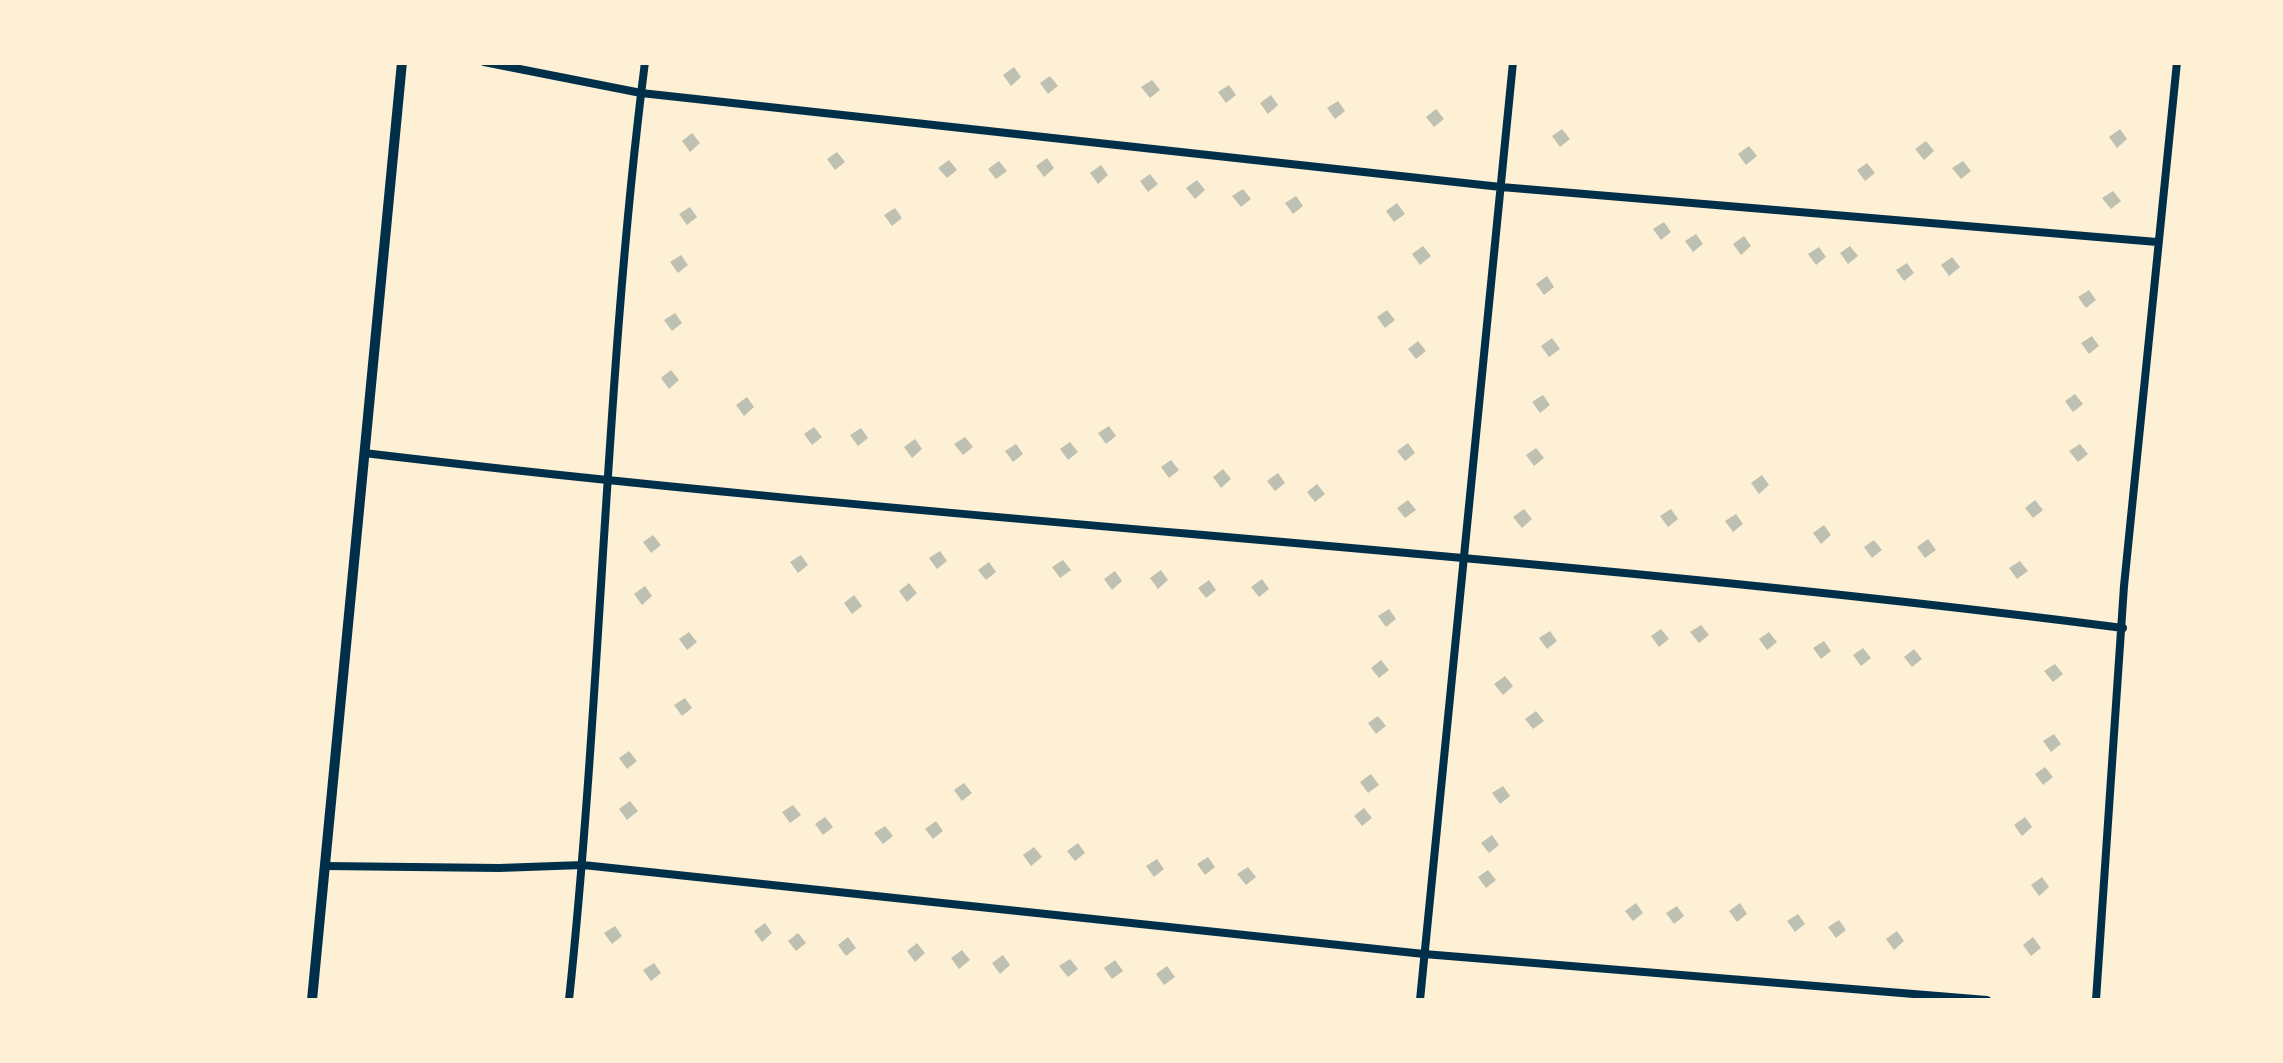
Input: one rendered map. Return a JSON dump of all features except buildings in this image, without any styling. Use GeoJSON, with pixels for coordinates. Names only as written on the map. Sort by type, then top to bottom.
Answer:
{"type":"FeatureCollection","features":[{"type":"Feature","properties":{"kind":"street"},"geometry":{"type":"LineString","coordinates":[[312,1000],[402,62]]}},
{"type":"Feature","properties":{"kind":"street"},"geometry":{"type":"LineString","coordinates":[[484,62],[641,92],[1500,187],[2157,242]]}},
{"type":"Feature","properties":{"kind":"street"},"geometry":{"type":"LineString","coordinates":[[569,1000],[584,865],[606,482],[644,62]]}},
{"type":"Feature","properties":{"kind":"street"},"geometry":{"type":"LineString","coordinates":[[1420,1000],[1513,62]]}},
{"type":"Feature","properties":{"kind":"street"},"geometry":{"type":"LineString","coordinates":[[2096,1000],[2124,586],[2177,62]]}},
{"type":"Feature","properties":{"kind":"street"},"geometry":{"type":"LineString","coordinates":[[364,453],[606,482],[1464,558],[2124,628]]}},
{"type":"Feature","properties":{"kind":"street"},"geometry":{"type":"LineString","coordinates":[[325,866],[584,865],[1424,954],[1987,1000]]}}]}
